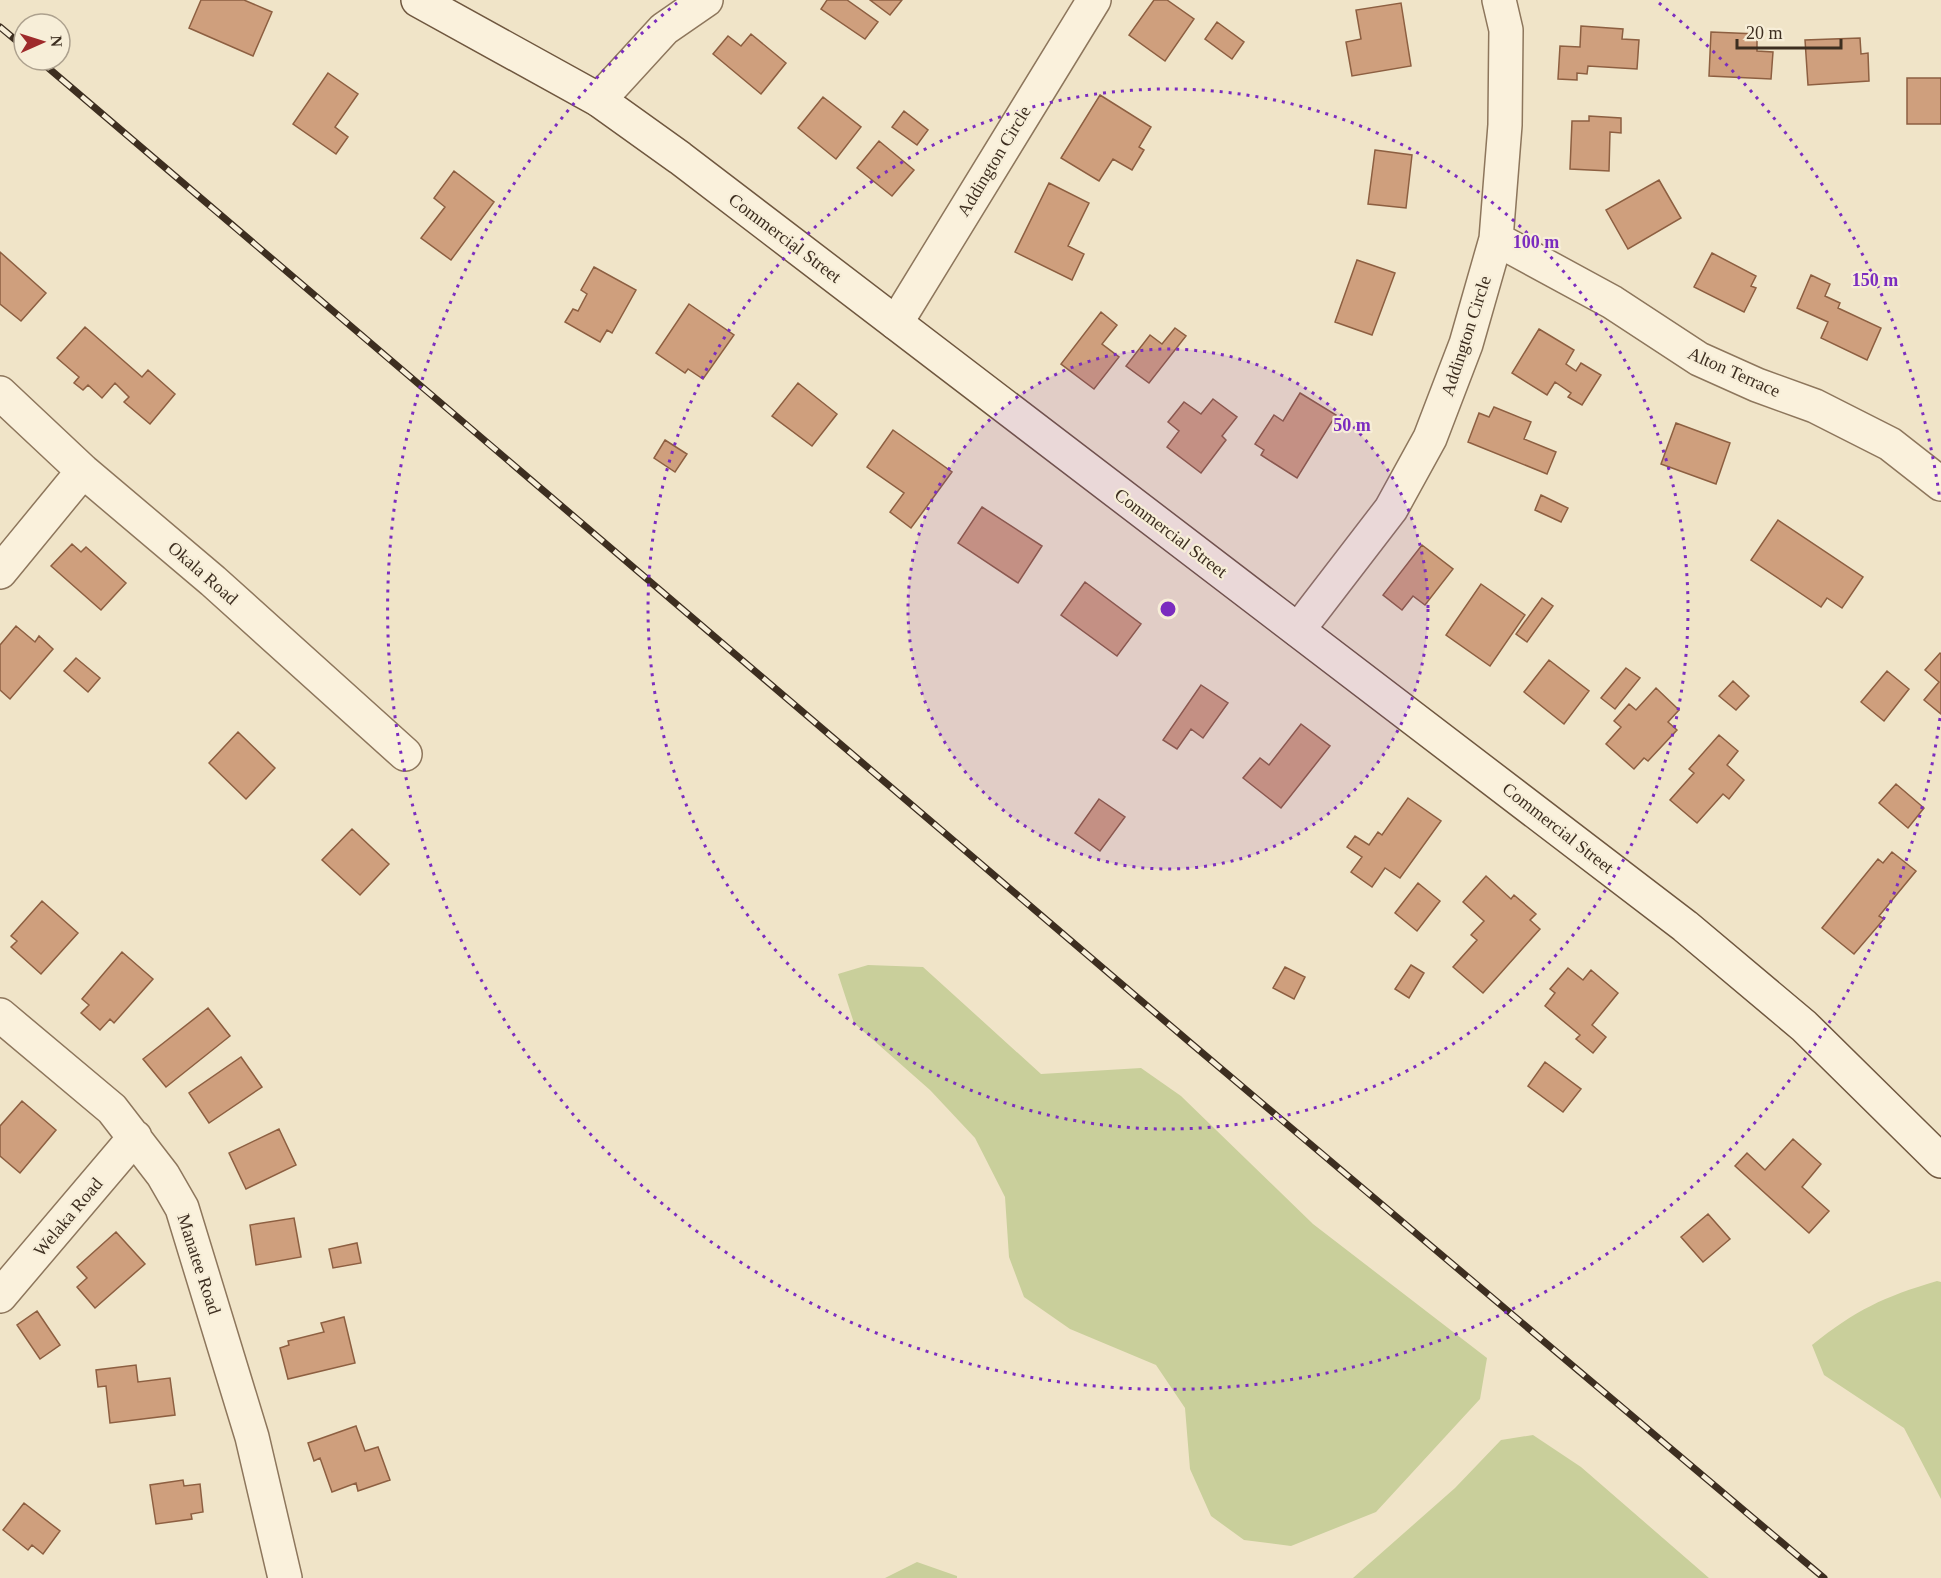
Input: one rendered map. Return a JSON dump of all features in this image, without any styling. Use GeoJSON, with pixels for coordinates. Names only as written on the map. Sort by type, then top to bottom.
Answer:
{"type":"FeatureCollection","features":[{"type":"Feature","properties":{"kind":"street","name":"Commercial Street"},"geometry":{"type":"LineString","coordinates":[[417,0],[599,100],[680,158],[1685,926],[1804,1026],[1941,1161]]}},
{"type":"Feature","properties":{"kind":"street"},"geometry":{"type":"LineString","coordinates":[[599,100],[664,29],[706,0]]}},
{"type":"Feature","properties":{"kind":"street","name":"Addington Circle"},"geometry":{"type":"LineString","coordinates":[[896,323],[1094,0]]}},
{"type":"Feature","properties":{"kind":"street","name":"Addington Circle"},"geometry":{"type":"LineString","coordinates":[[1298,630],[1391,509],[1430,438],[1466,344],[1496,239],[1505,125],[1506,30],[1499,0]]}},
{"type":"Feature","properties":{"kind":"street","name":"Alton Terrace"},"geometry":{"type":"LineString","coordinates":[[1496,239],[1612,302],[1699,359],[1757,385],[1815,406],[1890,444],[1941,484]]}},
{"type":"Feature","properties":{"kind":"street","name":"Okala Road"},"geometry":{"type":"LineString","coordinates":[[0,393],[83,471],[213,581],[405,754]]}},
{"type":"Feature","properties":{"kind":"street"},"geometry":{"type":"LineString","coordinates":[[0,572],[83,471]]}},
{"type":"Feature","properties":{"kind":"street","name":"Manatee Road"},"geometry":{"type":"LineString","coordinates":[[0,1015],[112,1109],[163,1175],[182,1208],[252,1437],[285,1578]]}},
{"type":"Feature","properties":{"kind":"street","name":"Welaka Road"},"geometry":{"type":"LineString","coordinates":[[0,1296],[135,1137]]}},
{"type":"Feature","properties":{"kind":"green space"},"geometry":{"type":"Polygon","coordinates":[[[868,965],[923,967],[1041,1074],[1141,1068],[1181,1096],[1313,1224],[1487,1358],[1480,1399],[1376,1512],[1291,1546],[1244,1540],[1211,1516],[1190,1469],[1185,1408],[1156,1365],[1070,1329],[1024,1297],[1009,1257],[1005,1197],[975,1138],[930,1090],[854,1023],[838,974],[868,965]]]}},
{"type":"Feature","properties":{"kind":"green space"},"geometry":{"type":"Polygon","coordinates":[[[1937,1281],[1941,1282],[1941,1499],[1904,1428],[1824,1375],[1812,1345],[1842,1322],[1871,1306],[1937,1281]]]}},
{"type":"Feature","properties":{"kind":"green space"},"geometry":{"type":"Polygon","coordinates":[[[1533,1435],[1581,1467],[1709,1578],[1353,1578],[1455,1488],[1501,1440],[1533,1435]]]}},
{"type":"Feature","properties":{"kind":"green space"},"geometry":{"type":"Polygon","coordinates":[[[917,1562],[957,1576],[957,1578],[885,1578],[917,1562]]]}},
{"type":"Feature","properties":{"kind":"building"},"geometry":{"type":"Polygon","coordinates":[[[201,0],[244,0],[272,12],[253,56],[189,28],[201,0]]]}},
{"type":"Feature","properties":{"kind":"building"},"geometry":{"type":"Polygon","coordinates":[[[827,0],[847,0],[878,22],[865,39],[821,9],[827,0]]]}},
{"type":"Feature","properties":{"kind":"building"},"geometry":{"type":"Polygon","coordinates":[[[870,0],[902,0],[890,15],[870,0]]]}},
{"type":"Feature","properties":{"kind":"building"},"geometry":{"type":"Polygon","coordinates":[[[1154,0],[1167,0],[1194,19],[1165,61],[1129,35],[1154,0]]]}},
{"type":"Feature","properties":{"kind":"building"},"geometry":{"type":"Polygon","coordinates":[[[1401,3],[1411,66],[1352,76],[1346,42],[1361,39],[1356,10],[1401,3]]]}},
{"type":"Feature","properties":{"kind":"building"},"geometry":{"type":"Polygon","coordinates":[[[1217,22],[1244,42],[1232,59],[1205,39],[1217,22]]]}},
{"type":"Feature","properties":{"kind":"building"},"geometry":{"type":"Polygon","coordinates":[[[1581,26],[1623,29],[1622,39],[1639,40],[1637,69],[1588,66],[1587,74],[1577,73],[1577,80],[1558,79],[1560,46],[1580,47],[1581,26]]]}},
{"type":"Feature","properties":{"kind":"building"},"geometry":{"type":"Polygon","coordinates":[[[1711,32],[1757,34],[1757,51],[1773,52],[1771,79],[1709,76],[1711,32]]]}},
{"type":"Feature","properties":{"kind":"building"},"geometry":{"type":"Polygon","coordinates":[[[751,34],[786,63],[761,94],[713,54],[728,36],[741,46],[751,34]]]}},
{"type":"Feature","properties":{"kind":"building"},"geometry":{"type":"Polygon","coordinates":[[[1860,38],[1861,54],[1868,53],[1869,81],[1808,85],[1805,40],[1860,38]]]}},
{"type":"Feature","properties":{"kind":"building"},"geometry":{"type":"Polygon","coordinates":[[[328,73],[358,94],[335,127],[348,137],[336,154],[293,124],[328,73]]]}},
{"type":"Feature","properties":{"kind":"building"},"geometry":{"type":"Polygon","coordinates":[[[1907,78],[1941,78],[1941,124],[1907,124],[1907,78]]]}},
{"type":"Feature","properties":{"kind":"building"},"geometry":{"type":"Polygon","coordinates":[[[1100,95],[1151,127],[1139,147],[1144,150],[1132,170],[1113,159],[1099,181],[1061,158],[1100,95]]]}},
{"type":"Feature","properties":{"kind":"building"},"geometry":{"type":"Polygon","coordinates":[[[823,97],[861,127],[836,159],[798,128],[823,97]]]}},
{"type":"Feature","properties":{"kind":"building"},"geometry":{"type":"Polygon","coordinates":[[[904,111],[928,130],[917,145],[892,127],[904,111]]]}},
{"type":"Feature","properties":{"kind":"building"},"geometry":{"type":"Polygon","coordinates":[[[1589,116],[1621,118],[1621,133],[1610,132],[1609,171],[1570,169],[1572,121],[1589,121],[1589,116]]]}},
{"type":"Feature","properties":{"kind":"building"},"geometry":{"type":"Polygon","coordinates":[[[879,141],[914,170],[892,196],[857,168],[879,141]]]}},
{"type":"Feature","properties":{"kind":"building"},"geometry":{"type":"Polygon","coordinates":[[[1375,150],[1412,155],[1406,208],[1368,204],[1375,150]]]}},
{"type":"Feature","properties":{"kind":"building"},"geometry":{"type":"Polygon","coordinates":[[[454,171],[494,202],[451,260],[421,238],[445,207],[434,198],[454,171]]]}},
{"type":"Feature","properties":{"kind":"building"},"geometry":{"type":"Polygon","coordinates":[[[1659,180],[1681,218],[1628,249],[1606,210],[1659,180]]]}},
{"type":"Feature","properties":{"kind":"building"},"geometry":{"type":"Polygon","coordinates":[[[1049,183],[1089,203],[1068,246],[1084,254],[1072,280],[1015,252],[1049,183]]]}},
{"type":"Feature","properties":{"kind":"building"},"geometry":{"type":"Polygon","coordinates":[[[0,252],[46,293],[21,321],[0,304],[0,252]]]}},
{"type":"Feature","properties":{"kind":"building"},"geometry":{"type":"Polygon","coordinates":[[[1712,253],[1756,276],[1751,286],[1756,288],[1744,312],[1694,287],[1712,253]]]}},
{"type":"Feature","properties":{"kind":"building"},"geometry":{"type":"Polygon","coordinates":[[[1357,260],[1395,273],[1372,335],[1335,322],[1357,260]]]}},
{"type":"Feature","properties":{"kind":"building"},"geometry":{"type":"Polygon","coordinates":[[[594,267],[636,290],[612,333],[607,330],[600,342],[565,322],[573,309],[578,311],[587,294],[581,290],[594,267]]]}},
{"type":"Feature","properties":{"kind":"building"},"geometry":{"type":"Polygon","coordinates":[[[1811,275],[1830,284],[1825,296],[1840,303],[1838,308],[1881,328],[1867,360],[1821,338],[1828,322],[1797,308],[1811,275]]]}},
{"type":"Feature","properties":{"kind":"building"},"geometry":{"type":"Polygon","coordinates":[[[689,304],[734,335],[703,379],[688,369],[685,373],[656,353],[689,304]]]}},
{"type":"Feature","properties":{"kind":"building"},"geometry":{"type":"Polygon","coordinates":[[[1101,312],[1117,325],[1102,344],[1119,357],[1094,389],[1061,364],[1101,312]]]}},
{"type":"Feature","properties":{"kind":"building"},"geometry":{"type":"Polygon","coordinates":[[[85,327],[142,377],[148,370],[175,394],[150,424],[124,402],[129,397],[115,383],[102,398],[88,385],[83,390],[74,383],[79,377],[57,358],[85,327]]]}},
{"type":"Feature","properties":{"kind":"building"},"geometry":{"type":"Polygon","coordinates":[[[1175,328],[1186,336],[1149,383],[1126,366],[1150,335],[1162,344],[1175,328]]]}},
{"type":"Feature","properties":{"kind":"building"},"geometry":{"type":"Polygon","coordinates":[[[1539,329],[1574,350],[1566,364],[1576,371],[1581,363],[1601,375],[1582,405],[1568,397],[1571,393],[1555,382],[1547,395],[1512,373],[1539,329]]]}},
{"type":"Feature","properties":{"kind":"building"},"geometry":{"type":"Polygon","coordinates":[[[798,383],[837,414],[812,446],[772,416],[798,383]]]}},
{"type":"Feature","properties":{"kind":"building"},"geometry":{"type":"Polygon","coordinates":[[[1300,393],[1336,415],[1297,478],[1261,455],[1264,450],[1255,444],[1274,415],[1283,421],[1300,393]]]}},
{"type":"Feature","properties":{"kind":"building"},"geometry":{"type":"Polygon","coordinates":[[[1213,399],[1237,417],[1222,436],[1226,440],[1201,473],[1167,447],[1179,431],[1168,422],[1184,402],[1201,414],[1213,399]]]}},
{"type":"Feature","properties":{"kind":"building"},"geometry":{"type":"Polygon","coordinates":[[[1494,407],[1531,422],[1524,439],[1556,452],[1547,474],[1468,442],[1479,413],[1489,417],[1494,407]]]}},
{"type":"Feature","properties":{"kind":"building"},"geometry":{"type":"Polygon","coordinates":[[[1676,423],[1730,443],[1716,484],[1661,464],[1676,423]]]}},
{"type":"Feature","properties":{"kind":"building"},"geometry":{"type":"Polygon","coordinates":[[[893,430],[952,472],[911,528],[890,512],[904,493],[867,467],[893,430]]]}},
{"type":"Feature","properties":{"kind":"building"},"geometry":{"type":"Polygon","coordinates":[[[665,440],[687,454],[675,472],[654,458],[665,440]]]}},
{"type":"Feature","properties":{"kind":"building"},"geometry":{"type":"Polygon","coordinates":[[[1541,495],[1568,508],[1561,522],[1535,510],[1541,495]]]}},
{"type":"Feature","properties":{"kind":"building"},"geometry":{"type":"Polygon","coordinates":[[[982,507],[1042,546],[1018,583],[958,543],[982,507]]]}},
{"type":"Feature","properties":{"kind":"building"},"geometry":{"type":"Polygon","coordinates":[[[1778,520],[1863,577],[1842,608],[1827,598],[1821,607],[1751,560],[1778,520]]]}},
{"type":"Feature","properties":{"kind":"building"},"geometry":{"type":"Polygon","coordinates":[[[72,544],[81,552],[86,547],[126,583],[101,610],[51,566],[72,544]]]}},
{"type":"Feature","properties":{"kind":"building"},"geometry":{"type":"Polygon","coordinates":[[[1422,545],[1453,569],[1425,605],[1413,596],[1402,610],[1383,595],[1422,545]]]}},
{"type":"Feature","properties":{"kind":"building"},"geometry":{"type":"Polygon","coordinates":[[[1085,582],[1141,624],[1117,656],[1061,615],[1085,582]]]}},
{"type":"Feature","properties":{"kind":"building"},"geometry":{"type":"Polygon","coordinates":[[[1481,584],[1525,615],[1490,666],[1446,635],[1481,584]]]}},
{"type":"Feature","properties":{"kind":"building"},"geometry":{"type":"Polygon","coordinates":[[[1542,598],[1553,606],[1527,642],[1516,634],[1542,598]]]}},
{"type":"Feature","properties":{"kind":"building"},"geometry":{"type":"Polygon","coordinates":[[[16,626],[35,642],[39,636],[53,649],[10,699],[0,690],[0,645],[16,626]]]}},
{"type":"Feature","properties":{"kind":"building"},"geometry":{"type":"Polygon","coordinates":[[[1940,653],[1941,714],[1924,700],[1939,682],[1925,670],[1940,653]]]}},
{"type":"Feature","properties":{"kind":"building"},"geometry":{"type":"Polygon","coordinates":[[[76,658],[100,678],[88,692],[64,671],[76,658]]]}},
{"type":"Feature","properties":{"kind":"building"},"geometry":{"type":"Polygon","coordinates":[[[1549,660],[1589,691],[1564,724],[1524,692],[1549,660]]]}},
{"type":"Feature","properties":{"kind":"building"},"geometry":{"type":"Polygon","coordinates":[[[1626,668],[1640,678],[1615,709],[1601,698],[1626,668]]]}},
{"type":"Feature","properties":{"kind":"building"},"geometry":{"type":"Polygon","coordinates":[[[1887,671],[1909,689],[1884,721],[1861,702],[1887,671]]]}},
{"type":"Feature","properties":{"kind":"building"},"geometry":{"type":"Polygon","coordinates":[[[1733,681],[1749,696],[1736,710],[1719,696],[1733,681]]]}},
{"type":"Feature","properties":{"kind":"building"},"geometry":{"type":"Polygon","coordinates":[[[1201,685],[1228,703],[1203,738],[1191,729],[1177,749],[1163,740],[1201,685]]]}},
{"type":"Feature","properties":{"kind":"building"},"geometry":{"type":"Polygon","coordinates":[[[1656,688],[1679,710],[1668,722],[1677,730],[1648,761],[1644,758],[1634,769],[1606,744],[1621,727],[1614,721],[1629,704],[1636,710],[1656,688]]]}},
{"type":"Feature","properties":{"kind":"building"},"geometry":{"type":"Polygon","coordinates":[[[1301,724],[1330,746],[1281,808],[1243,778],[1260,758],[1269,765],[1301,724]]]}},
{"type":"Feature","properties":{"kind":"building"},"geometry":{"type":"Polygon","coordinates":[[[238,732],[275,768],[246,799],[209,763],[238,732]]]}},
{"type":"Feature","properties":{"kind":"building"},"geometry":{"type":"Polygon","coordinates":[[[1719,735],[1738,751],[1727,765],[1744,780],[1729,799],[1723,794],[1697,823],[1670,800],[1694,773],[1689,769],[1719,735]]]}},
{"type":"Feature","properties":{"kind":"building"},"geometry":{"type":"Polygon","coordinates":[[[1896,784],[1924,808],[1908,828],[1879,803],[1896,784]]]}},
{"type":"Feature","properties":{"kind":"building"},"geometry":{"type":"Polygon","coordinates":[[[1408,798],[1441,821],[1400,878],[1385,868],[1372,887],[1351,872],[1362,857],[1347,847],[1355,836],[1369,845],[1378,832],[1382,835],[1408,798]]]}},
{"type":"Feature","properties":{"kind":"building"},"geometry":{"type":"Polygon","coordinates":[[[1099,799],[1125,817],[1100,851],[1075,833],[1099,799]]]}},
{"type":"Feature","properties":{"kind":"building"},"geometry":{"type":"Polygon","coordinates":[[[352,829],[389,864],[360,895],[322,860],[352,829]]]}},
{"type":"Feature","properties":{"kind":"building"},"geometry":{"type":"Polygon","coordinates":[[[1892,852],[1916,871],[1879,916],[1884,919],[1854,954],[1822,928],[1878,859],[1883,863],[1892,852]]]}},
{"type":"Feature","properties":{"kind":"building"},"geometry":{"type":"Polygon","coordinates":[[[1486,876],[1511,899],[1514,895],[1536,914],[1530,920],[1540,929],[1483,993],[1453,967],[1477,940],[1471,935],[1484,921],[1463,902],[1486,876]]]}},
{"type":"Feature","properties":{"kind":"building"},"geometry":{"type":"Polygon","coordinates":[[[1418,883],[1440,901],[1417,931],[1395,913],[1418,883]]]}},
{"type":"Feature","properties":{"kind":"building"},"geometry":{"type":"Polygon","coordinates":[[[42,901],[78,933],[41,974],[11,947],[17,941],[11,936],[42,901]]]}},
{"type":"Feature","properties":{"kind":"building"},"geometry":{"type":"Polygon","coordinates":[[[122,952],[153,979],[114,1023],[110,1019],[100,1030],[81,1013],[89,1005],[82,999],[122,952]]]}},
{"type":"Feature","properties":{"kind":"building"},"geometry":{"type":"Polygon","coordinates":[[[1411,965],[1424,973],[1409,998],[1395,989],[1411,965]]]}},
{"type":"Feature","properties":{"kind":"building"},"geometry":{"type":"Polygon","coordinates":[[[1285,967],[1305,977],[1294,999],[1273,988],[1285,967]]]}},
{"type":"Feature","properties":{"kind":"building"},"geometry":{"type":"Polygon","coordinates":[[[1568,968],[1583,980],[1591,970],[1618,993],[1592,1025],[1606,1037],[1593,1053],[1576,1039],[1580,1035],[1545,1006],[1555,993],[1550,989],[1568,968]]]}},
{"type":"Feature","properties":{"kind":"building"},"geometry":{"type":"Polygon","coordinates":[[[208,1008],[230,1036],[166,1087],[143,1059],[208,1008]]]}},
{"type":"Feature","properties":{"kind":"building"},"geometry":{"type":"Polygon","coordinates":[[[241,1057],[262,1087],[209,1123],[189,1093],[241,1057]]]}},
{"type":"Feature","properties":{"kind":"building"},"geometry":{"type":"Polygon","coordinates":[[[1545,1062],[1581,1089],[1563,1112],[1528,1086],[1545,1062]]]}},
{"type":"Feature","properties":{"kind":"building"},"geometry":{"type":"Polygon","coordinates":[[[22,1101],[56,1130],[20,1173],[0,1156],[0,1126],[22,1101]]]}},
{"type":"Feature","properties":{"kind":"building"},"geometry":{"type":"Polygon","coordinates":[[[279,1129],[296,1165],[246,1189],[229,1153],[279,1129]]]}},
{"type":"Feature","properties":{"kind":"building"},"geometry":{"type":"Polygon","coordinates":[[[1793,1139],[1821,1164],[1802,1187],[1829,1211],[1809,1233],[1735,1166],[1747,1153],[1765,1170],[1793,1139]]]}},
{"type":"Feature","properties":{"kind":"building"},"geometry":{"type":"Polygon","coordinates":[[[1708,1214],[1730,1239],[1703,1262],[1681,1237],[1708,1214]]]}},
{"type":"Feature","properties":{"kind":"building"},"geometry":{"type":"Polygon","coordinates":[[[294,1218],[301,1257],[256,1265],[250,1225],[294,1218]]]}},
{"type":"Feature","properties":{"kind":"building"},"geometry":{"type":"Polygon","coordinates":[[[116,1232],[145,1264],[95,1308],[77,1287],[87,1278],[77,1267],[116,1232]]]}},
{"type":"Feature","properties":{"kind":"building"},"geometry":{"type":"Polygon","coordinates":[[[357,1243],[361,1263],[333,1268],[329,1249],[357,1243]]]}},
{"type":"Feature","properties":{"kind":"building"},"geometry":{"type":"Polygon","coordinates":[[[37,1311],[60,1345],[40,1359],[17,1325],[37,1311]]]}},
{"type":"Feature","properties":{"kind":"building"},"geometry":{"type":"Polygon","coordinates":[[[344,1317],[355,1363],[288,1379],[280,1348],[289,1345],[288,1341],[324,1332],[321,1323],[344,1317]]]}},
{"type":"Feature","properties":{"kind":"building"},"geometry":{"type":"Polygon","coordinates":[[[136,1365],[138,1382],[170,1378],[175,1415],[110,1423],[106,1386],[98,1387],[96,1370],[136,1365]]]}},
{"type":"Feature","properties":{"kind":"building"},"geometry":{"type":"Polygon","coordinates":[[[356,1426],[365,1451],[378,1447],[390,1480],[358,1491],[356,1483],[332,1492],[320,1458],[314,1461],[308,1443],[356,1426]]]}},
{"type":"Feature","properties":{"kind":"building"},"geometry":{"type":"Polygon","coordinates":[[[183,1480],[184,1486],[200,1484],[203,1512],[191,1514],[192,1519],[156,1524],[150,1485],[183,1480]]]}},
{"type":"Feature","properties":{"kind":"building"},"geometry":{"type":"Polygon","coordinates":[[[24,1503],[60,1531],[43,1554],[32,1545],[28,1550],[3,1530],[24,1503]]]}},
{"type":"Feature","properties":{"kind":"railway"},"geometry":{"type":"LineString","coordinates":[[0,27],[12,37]]}},
{"type":"Feature","properties":{"kind":"railway"},"geometry":{"type":"LineString","coordinates":[[53,72],[1193,1045],[1824,1578]]}}]}
